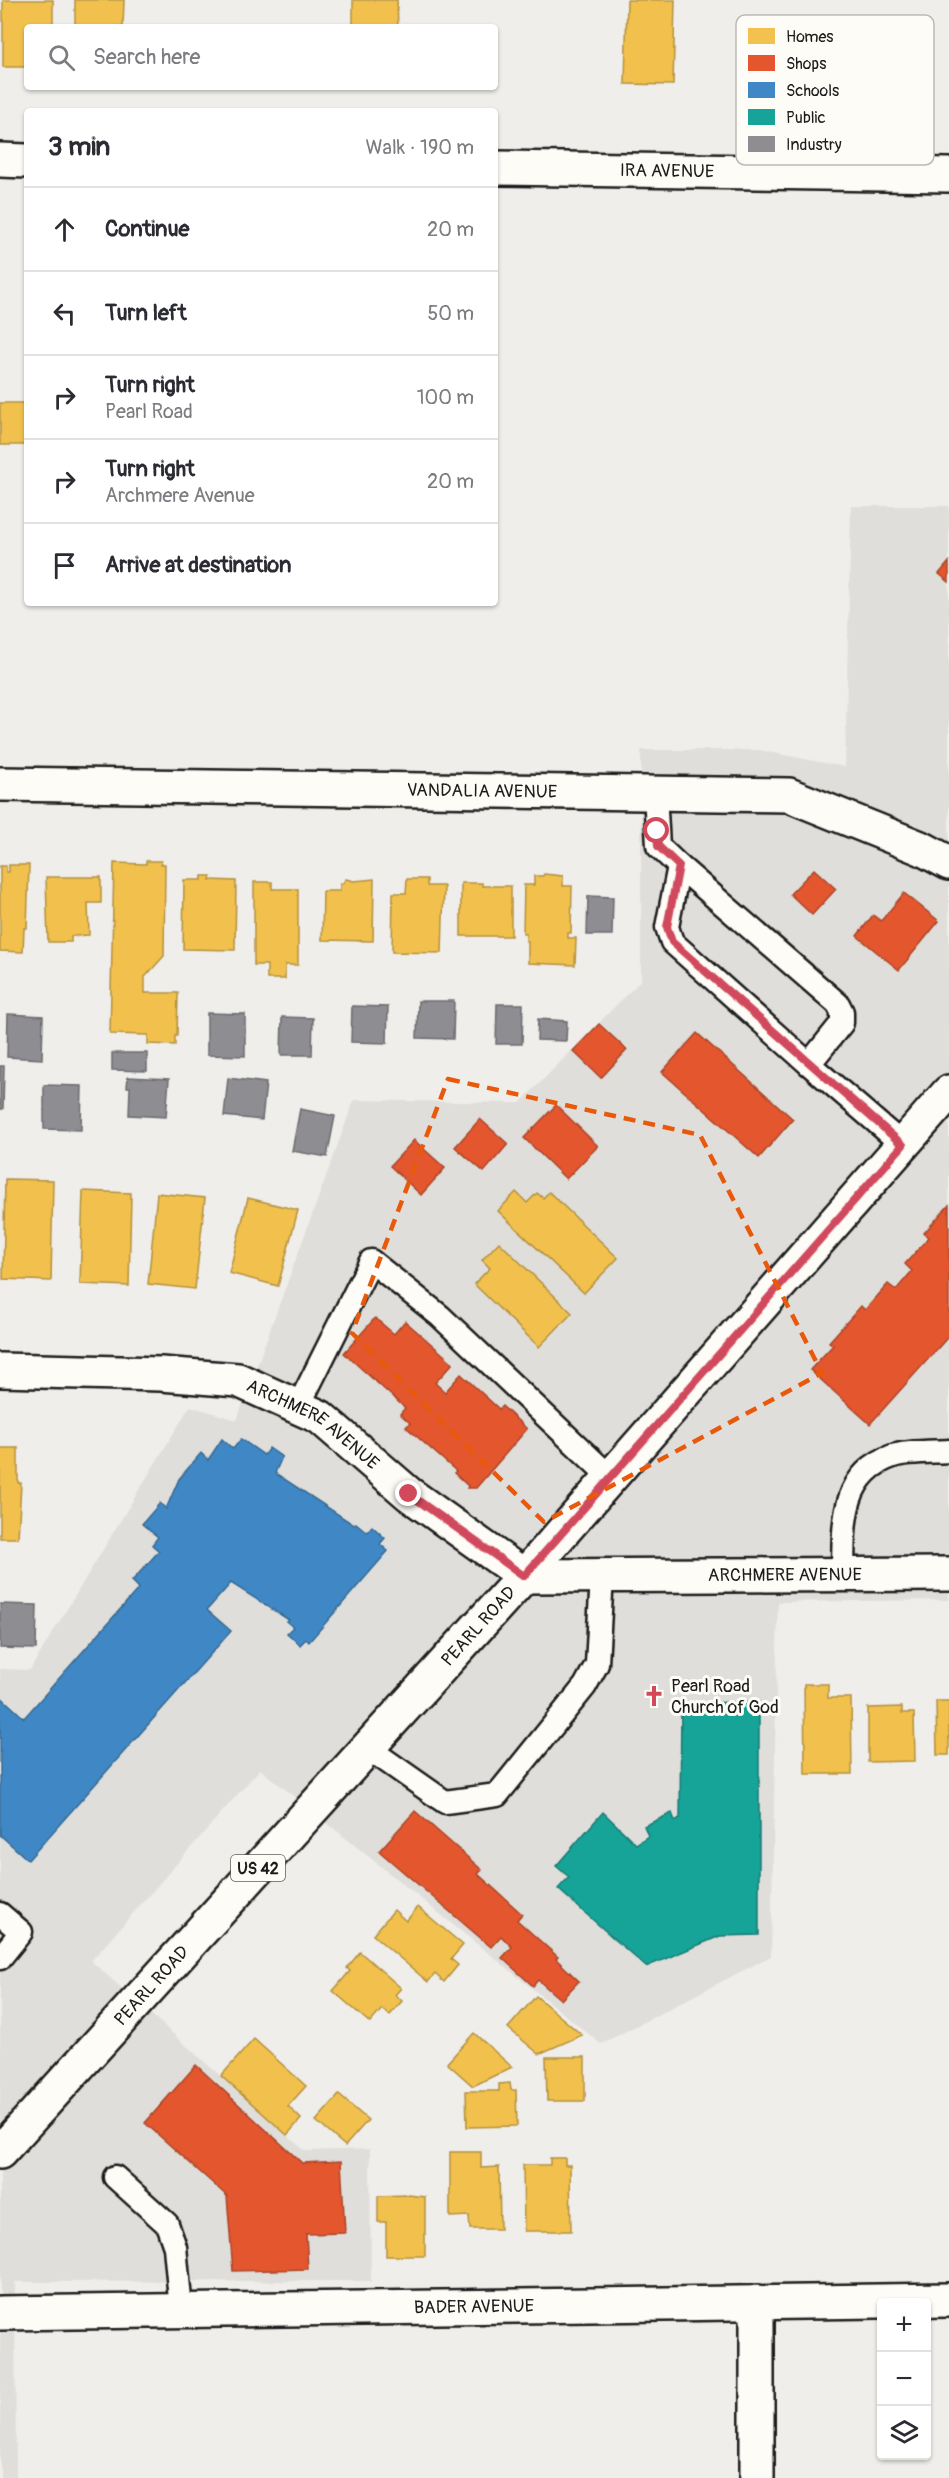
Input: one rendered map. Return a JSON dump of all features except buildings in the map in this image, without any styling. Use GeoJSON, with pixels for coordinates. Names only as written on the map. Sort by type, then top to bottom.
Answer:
{"type":"FeatureCollection","features":[{"type":"Feature","properties":{"kind":"street"},"geometry":{"type":"LineString","coordinates":[[0,160],[24,161]]}},
{"type":"Feature","properties":{"kind":"street","name":"IRA AVENUE"},"geometry":{"type":"LineString","coordinates":[[498,168],[949,175]]}},
{"type":"Feature","properties":{"kind":"street","name":"VANDALIA AVENUE"},"geometry":{"type":"LineString","coordinates":[[0,784],[789,795],[923,849],[949,863]]}},
{"type":"Feature","properties":{"kind":"street","name":"PEARL ROAD"},"geometry":{"type":"LineString","coordinates":[[0,2152],[524,1576],[949,1092]]}},
{"type":"Feature","properties":{"kind":"street","name":"ARCHMERE AVENUE"},"geometry":{"type":"LineString","coordinates":[[0,1370],[161,1374],[238,1380],[320,1418],[409,1494],[524,1576],[949,1574]]}},
{"type":"Feature","properties":{"kind":"street","name":"BADER AVENUE"},"geometry":{"type":"LineString","coordinates":[[0,2313],[949,2300]]}},
{"type":"Feature","properties":{"kind":"street"},"geometry":{"type":"LineString","coordinates":[[757,2302],[757,2478]]}},
{"type":"Feature","properties":{"kind":"lane"},"geometry":{"type":"LineString","coordinates":[[655,793],[658,846],[838,1004],[842,1012],[842,1023],[809,1064]]}},
{"type":"Feature","properties":{"kind":"lane"},"geometry":{"type":"LineString","coordinates":[[679,866],[667,927],[672,942],[903,1145]]}},
{"type":"Feature","properties":{"kind":"lane"},"geometry":{"type":"LineString","coordinates":[[298,1407],[371,1261],[440,1316],[611,1478]]}},
{"type":"Feature","properties":{"kind":"lane"},"geometry":{"type":"LineString","coordinates":[[843,1574],[845,1509],[851,1493],[868,1471],[894,1456],[948,1450]]}},
{"type":"Feature","properties":{"kind":"lane"},"geometry":{"type":"LineString","coordinates":[[368,1748],[445,1802],[497,1796],[585,1686],[597,1664],[602,1576]]}},
{"type":"Feature","properties":{"kind":"lane"},"geometry":{"type":"LineString","coordinates":[[0,1914],[21,1932],[0,1958]]}},
{"type":"Feature","properties":{"kind":"lane"},"geometry":{"type":"LineString","coordinates":[[115,2177],[167,2224],[175,2247],[181,2310]]}},
{"type":"Feature","properties":{"kind":"highlighted area"},"geometry":{"type":"Polygon","coordinates":[[[448,1079],[700,1135],[822,1373],[544,1522],[352,1333],[448,1079]]]}},
{"type":"Feature","properties":{"kind":"shaded area"},"geometry":{"type":"Polygon","coordinates":[[[851,506],[949,506],[949,1600],[778,1602],[771,1956],[601,2044],[260,1769],[91,1961],[305,2151],[370,2149],[371,2281],[15,2282],[16,2478],[0,2478],[0,1669],[30,1670],[190,1406],[237,1420],[354,1100],[520,1103],[641,980],[641,750],[759,750],[845,767],[851,506]]]}},
{"type":"Feature","properties":{"kind":"place","name":"Pearl Road Church of God"},"geometry":{"type":"Point","coordinates":[654,1696]}},
{"type":"Feature","properties":{"kind":"route"},"geometry":{"type":"LineString","coordinates":[[409,1494],[524,1576],[903,1145],[672,942],[667,927],[679,866],[658,846],[657,831]]}}]}
